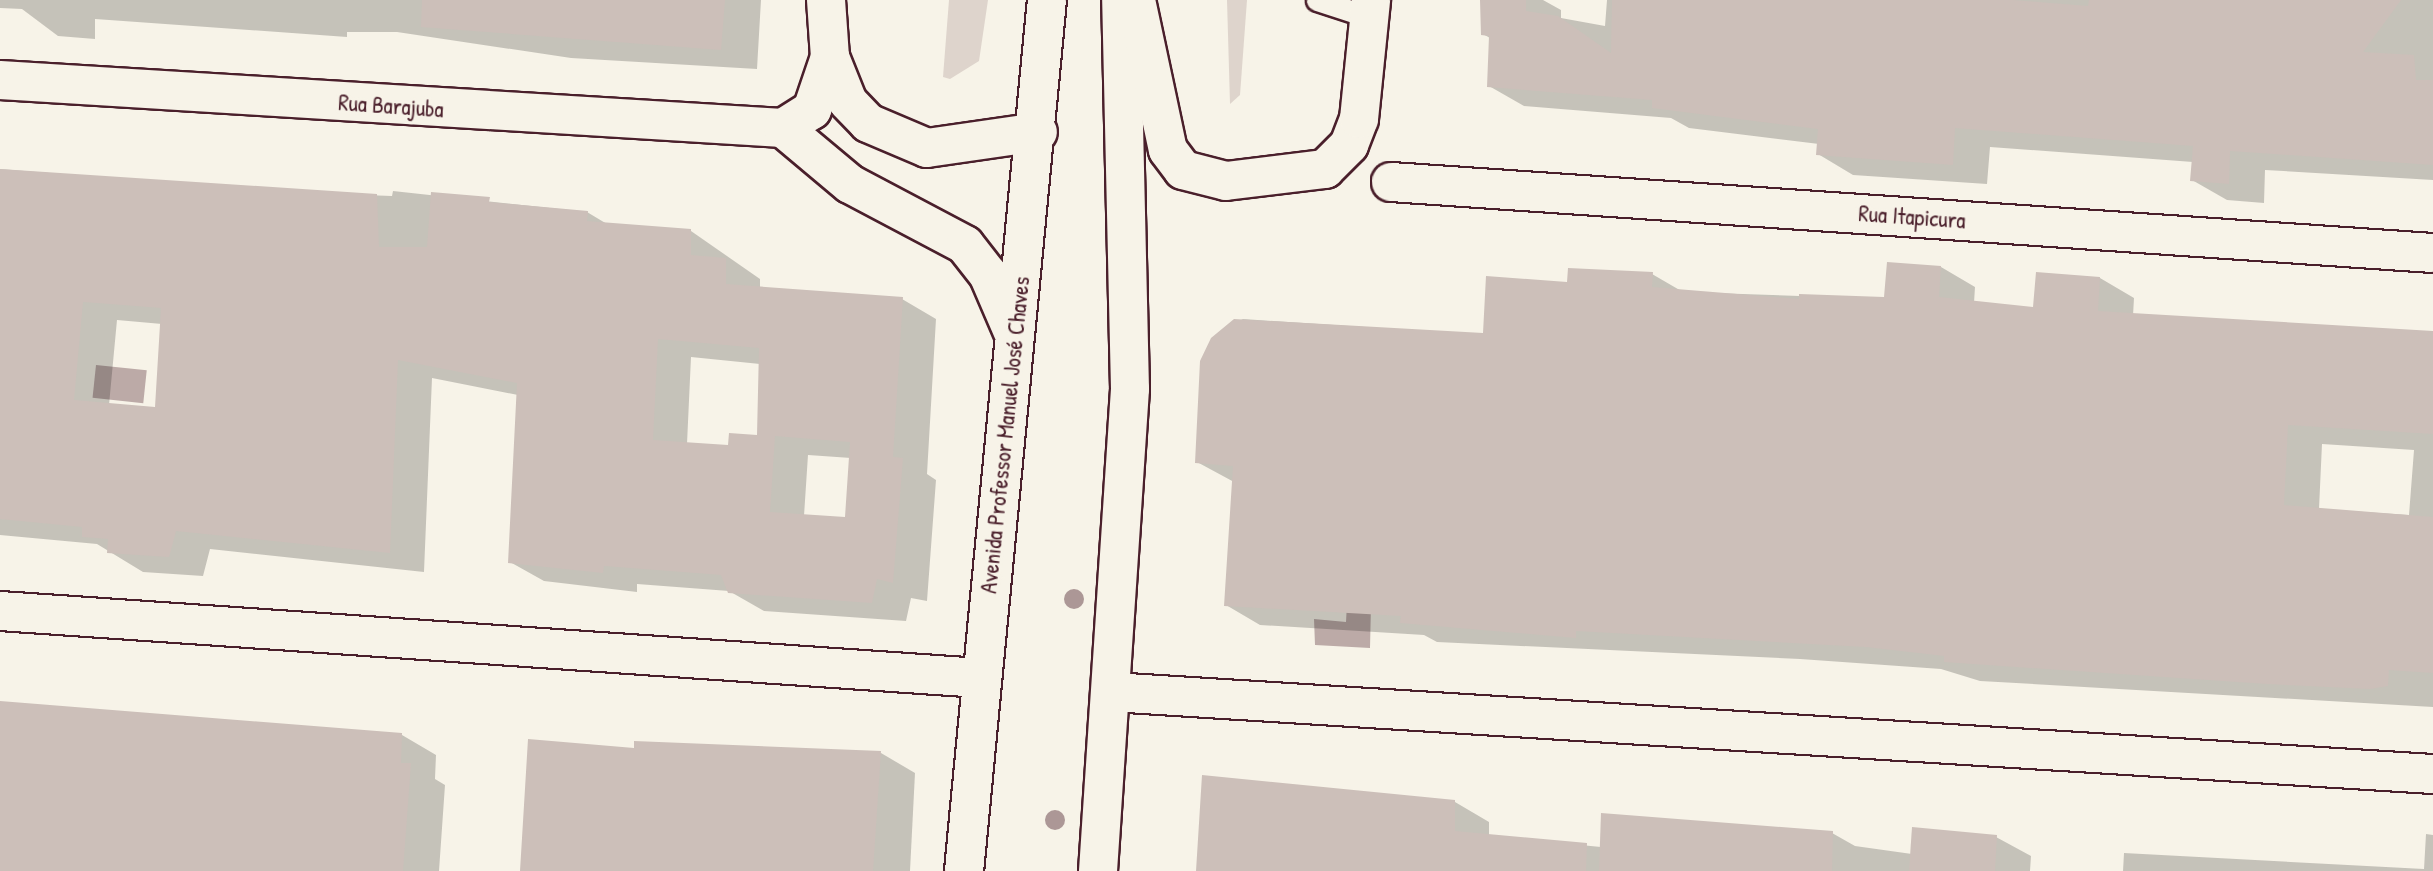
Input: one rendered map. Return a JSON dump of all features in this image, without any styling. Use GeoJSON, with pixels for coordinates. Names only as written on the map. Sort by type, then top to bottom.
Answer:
{"type":"FeatureCollection","features":[{"type":"Feature","properties":{"kind":"main road"},"geometry":{"type":"LineString","coordinates":[[826,0],[830,57],[848,102],[868,123],[899,142],[970,146],[1038,132]]}},
{"type":"Feature","properties":{"kind":"main road","name":"Avenida Professor Manuel José Chaves"},"geometry":{"type":"LineString","coordinates":[[964,871],[1013,332],[1038,132],[1047,0]]}},
{"type":"Feature","properties":{"kind":"main road"},"geometry":{"type":"LineString","coordinates":[[1098,871],[1130,389],[1121,0]]}},
{"type":"Feature","properties":{"kind":"main road"},"geometry":{"type":"LineString","coordinates":[[1136,0],[1168,150],[1183,170],[1226,181],[1325,169],[1349,145],[1359,119],[1370,8]]}},
{"type":"Feature","properties":{"kind":"main road"},"geometry":{"type":"LineString","coordinates":[[830,57],[812,110],[783,128],[850,184],[965,246],[988,274],[1013,332]]}},
{"type":"Feature","properties":{"kind":"main road","name":"Rua Barajuba"},"geometry":{"type":"LineString","coordinates":[[0,80],[783,128]]}},
{"type":"Feature","properties":{"kind":"main road","name":"Rua Itapicura"},"geometry":{"type":"LineString","coordinates":[[1391,182],[2433,253]]}},
{"type":"Feature","properties":{"kind":"main road"},"geometry":{"type":"LineString","coordinates":[[0,611],[981,678]]}},
{"type":"Feature","properties":{"kind":"main road"},"geometry":{"type":"LineString","coordinates":[[1111,692],[2433,774]]}},
{"type":"Feature","properties":{"kind":"lane"},"geometry":{"type":"LineString","coordinates":[[1317,0],[1370,8]]}},
{"type":"Feature","properties":{"kind":"shaded area"},"geometry":{"type":"Polygon","coordinates":[[[949,0],[988,0],[979,61],[950,79],[943,77],[949,0]]]}},
{"type":"Feature","properties":{"kind":"shaded area"},"geometry":{"type":"Polygon","coordinates":[[[1227,0],[1247,0],[1240,95],[1230,104],[1227,0]]]}},
{"type":"Feature","properties":{"kind":"shaded area"},"geometry":{"type":"Polygon","coordinates":[[[96,365],[147,370],[143,403],[93,398],[96,365]]]}},
{"type":"Feature","properties":{"kind":"shaded area"},"geometry":{"type":"Polygon","coordinates":[[[1347,603],[1371,605],[1370,648],[1315,645],[1314,619],[1346,622],[1347,603]]]}},
{"type":"Feature","properties":{"kind":"building"},"geometry":{"type":"Polygon","coordinates":[[[422,0],[725,0],[721,50],[421,27],[422,0]]]}},
{"type":"Feature","properties":{"kind":"building"},"geometry":{"type":"Polygon","coordinates":[[[1480,0],[1526,0],[1526,11],[1558,16],[1611,53],[1612,0],[2013,0],[2088,6],[2089,0],[2401,0],[2363,52],[2414,55],[2416,80],[2433,80],[2433,165],[2230,151],[2229,184],[2190,181],[2193,146],[1955,128],[1953,165],[1816,155],[1818,129],[1652,108],[1652,100],[1487,87],[1489,36],[1481,35],[1480,0]]]}},
{"type":"Feature","properties":{"kind":"building"},"geometry":{"type":"Polygon","coordinates":[[[0,169],[377,194],[379,247],[427,247],[431,192],[490,197],[489,202],[588,211],[587,221],[691,229],[691,255],[726,258],[726,284],[903,297],[893,457],[903,458],[893,583],[877,579],[872,603],[728,593],[721,575],[604,566],[603,573],[508,563],[517,383],[398,360],[390,553],[176,531],[169,557],[107,553],[108,539],[82,537],[82,527],[0,519],[0,169]],[[83,302],[74,400],[155,407],[161,308],[83,302]],[[658,339],[653,440],[728,445],[729,433],[757,435],[759,348],[658,339]],[[775,436],[770,512],[845,517],[850,442],[775,436]]]}},
{"type":"Feature","properties":{"kind":"building"},"geometry":{"type":"Polygon","coordinates":[[[1887,262],[1941,266],[1939,297],[2033,307],[2036,272],[2100,277],[2098,311],[2433,331],[2433,434],[2288,425],[2284,505],[2433,517],[2433,673],[2389,670],[2388,686],[2370,689],[2267,684],[1944,662],[1944,656],[1866,647],[1576,631],[1576,638],[1400,623],[1401,616],[1224,606],[1233,466],[1195,463],[1200,361],[1211,338],[1234,319],[1483,333],[1486,276],[1567,282],[1568,268],[1653,272],[1652,287],[1799,299],[1799,294],[1884,297],[1887,262]]]}},
{"type":"Feature","properties":{"kind":"building"},"geometry":{"type":"Polygon","coordinates":[[[0,701],[402,733],[401,763],[411,763],[403,871],[0,871],[0,701]]]}},
{"type":"Feature","properties":{"kind":"building"},"geometry":{"type":"Polygon","coordinates":[[[528,739],[634,748],[634,741],[881,751],[873,871],[520,871],[528,739]]]}},
{"type":"Feature","properties":{"kind":"building"},"geometry":{"type":"Polygon","coordinates":[[[1202,775],[1455,800],[1455,831],[1587,843],[1586,871],[1196,871],[1202,775]]]}},
{"type":"Feature","properties":{"kind":"building"},"geometry":{"type":"Polygon","coordinates":[[[1601,813],[1833,831],[1832,871],[1599,871],[1601,813]]]}},
{"type":"Feature","properties":{"kind":"building"},"geometry":{"type":"Polygon","coordinates":[[[1912,827],[1997,835],[1995,871],[1909,871],[1912,827]]]}}]}
